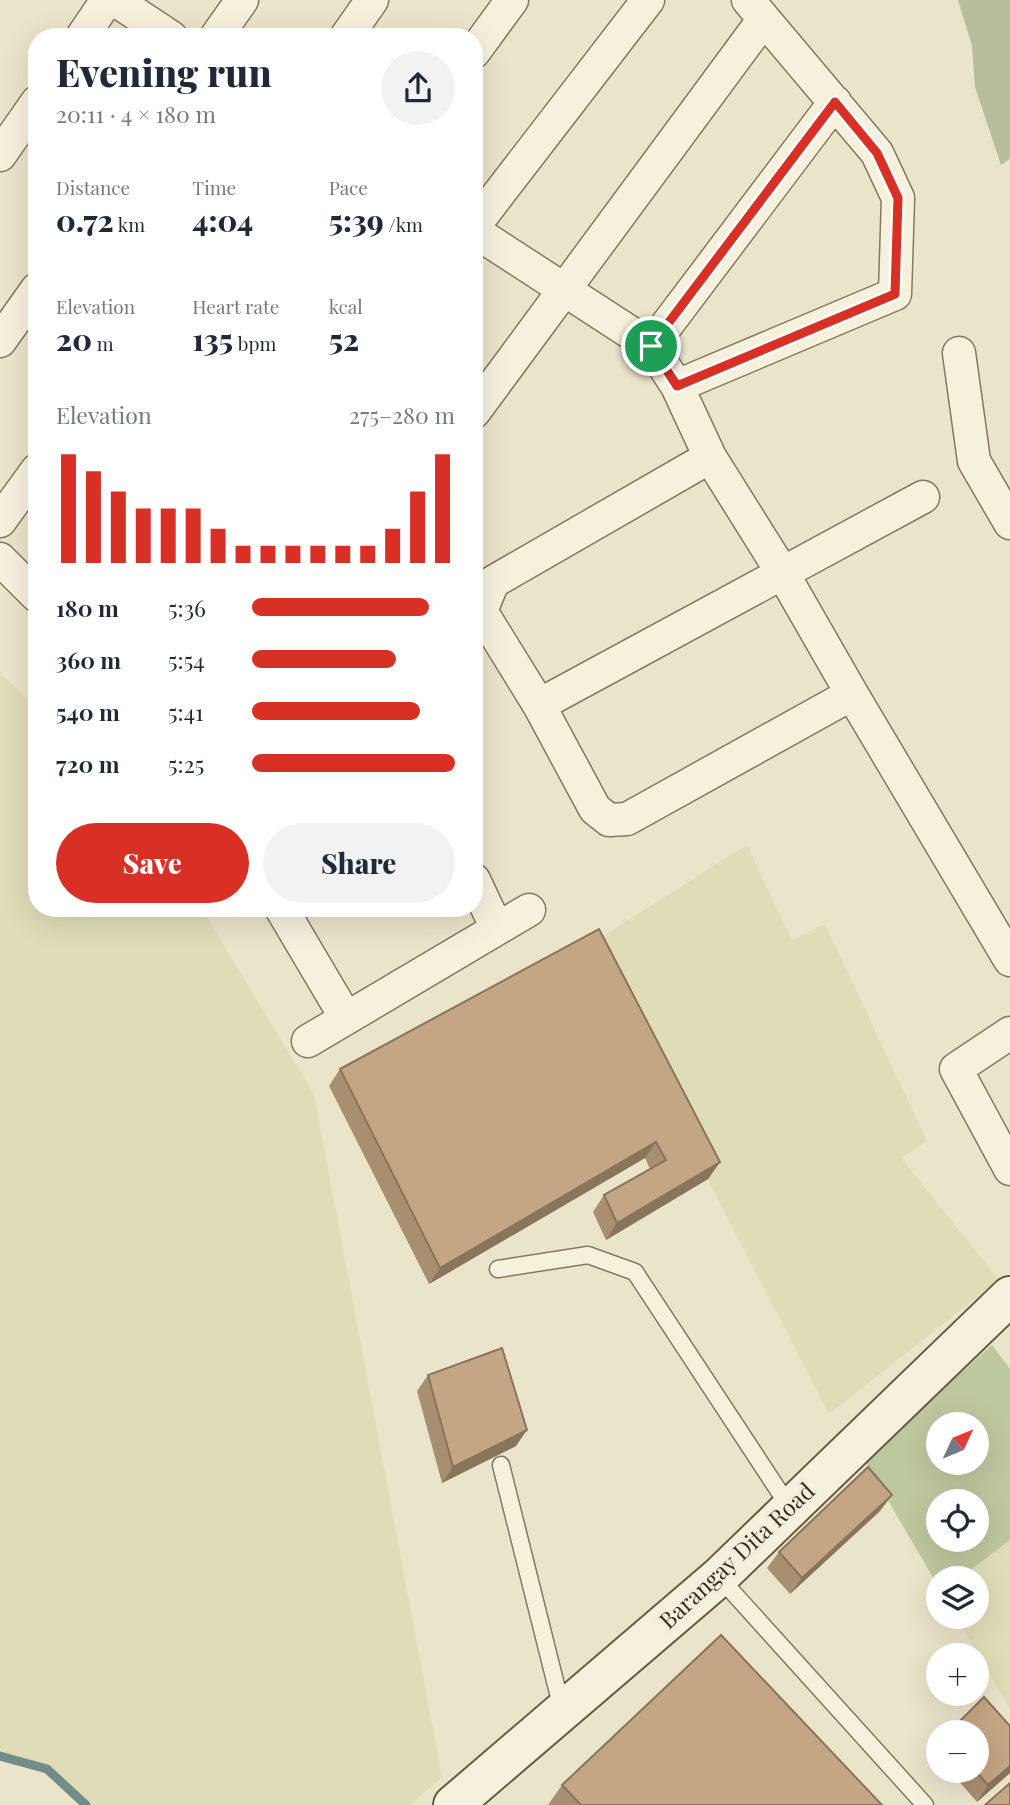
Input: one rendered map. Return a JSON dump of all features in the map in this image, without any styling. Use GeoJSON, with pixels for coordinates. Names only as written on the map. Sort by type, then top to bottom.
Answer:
{"type":"FeatureCollection","features":[{"type":"Feature","properties":{"kind":"street"},"geometry":{"type":"LineString","coordinates":[[88,28],[107,0]]}},
{"type":"Feature","properties":{"kind":"street"},"geometry":{"type":"LineString","coordinates":[[115,0],[157,28]]}},
{"type":"Feature","properties":{"kind":"street"},"geometry":{"type":"LineString","coordinates":[[223,28],[243,0]]}},
{"type":"Feature","properties":{"kind":"street"},"geometry":{"type":"LineString","coordinates":[[352,28],[372,0]]}},
{"type":"Feature","properties":{"kind":"street"},"geometry":{"type":"LineString","coordinates":[[483,40],[512,0]]}},
{"type":"Feature","properties":{"kind":"street"},"geometry":{"type":"LineString","coordinates":[[483,216],[648,0]]}},
{"type":"Feature","properties":{"kind":"street"},"geometry":{"type":"LineString","coordinates":[[483,400],[564,290],[756,9],[877,153],[898,198],[895,294],[677,386]]}},
{"type":"Feature","properties":{"kind":"street"},"geometry":{"type":"LineString","coordinates":[[651,346],[835,102]]}},
{"type":"Feature","properties":{"kind":"street"},"geometry":{"type":"LineString","coordinates":[[0,155],[28,115]]}},
{"type":"Feature","properties":{"kind":"street"},"geometry":{"type":"LineString","coordinates":[[483,234],[651,346],[677,386],[710,457],[782,572],[1010,960]]}},
{"type":"Feature","properties":{"kind":"street"},"geometry":{"type":"LineString","coordinates":[[0,341],[28,302]]}},
{"type":"Feature","properties":{"kind":"street"},"geometry":{"type":"LineString","coordinates":[[959,353],[974,461],[1010,523]]}},
{"type":"Feature","properties":{"kind":"street"},"geometry":{"type":"LineString","coordinates":[[483,606],[493,582],[710,457]]}},
{"type":"Feature","properties":{"kind":"street"},"geometry":{"type":"LineString","coordinates":[[0,521],[28,482]]}},
{"type":"Feature","properties":{"kind":"street"},"geometry":{"type":"LineString","coordinates":[[539,705],[923,497]]}},
{"type":"Feature","properties":{"kind":"street"},"geometry":{"type":"LineString","coordinates":[[0,559],[28,587]]}},
{"type":"Feature","properties":{"kind":"street"},"geometry":{"type":"LineString","coordinates":[[483,614],[539,705],[595,809],[609,820],[627,819],[852,695]]}},
{"type":"Feature","properties":{"kind":"street"},"geometry":{"type":"LineString","coordinates":[[483,899],[497,929]]}},
{"type":"Feature","properties":{"kind":"street"},"geometry":{"type":"LineString","coordinates":[[308,1041],[529,910]]}},
{"type":"Feature","properties":{"kind":"street"},"geometry":{"type":"LineString","coordinates":[[295,917],[346,1018]]}},
{"type":"Feature","properties":{"kind":"street"},"geometry":{"type":"LineString","coordinates":[[1010,1033],[956,1069],[1010,1169]]}},
{"type":"Feature","properties":{"kind":"street","name":"Barangay Dita Road"},"geometry":{"type":"LineString","coordinates":[[453,1805],[719,1577],[1010,1296]]}},
{"type":"Feature","properties":{"kind":"lane"},"geometry":{"type":"LineString","coordinates":[[499,1269],[588,1255],[635,1272],[790,1508]]}},
{"type":"Feature","properties":{"kind":"lane"},"geometry":{"type":"LineString","coordinates":[[501,1465],[562,1712]]}},
{"type":"Feature","properties":{"kind":"lane"},"geometry":{"type":"LineString","coordinates":[[719,1577],[925,1805]]}},
{"type":"Feature","properties":{"kind":"shaded area"},"geometry":{"type":"Polygon","coordinates":[[[0,674],[28,699],[28,917],[206,917],[314,1094],[442,1777],[410,1805],[86,1805],[47,1769],[0,1756],[0,674]]]}},
{"type":"Feature","properties":{"kind":"shaded area"},"geometry":{"type":"Polygon","coordinates":[[[747,845],[792,940],[825,924],[927,1141],[901,1158],[999,1280],[829,1414],[587,946],[747,845]]]}},
{"type":"Feature","properties":{"kind":"shaded area"},"geometry":{"type":"Polygon","coordinates":[[[1010,1540],[1010,1709],[989,1673],[989,1643],[971,1643],[963,1629],[989,1629],[989,1566],[976,1566],[1010,1540]]]}},
{"type":"Feature","properties":{"kind":"green space"},"geometry":{"type":"Polygon","coordinates":[[[958,0],[1010,0],[1010,159],[1001,165],[975,87],[972,46],[958,0]]]}},
{"type":"Feature","properties":{"kind":"green space"},"geometry":{"type":"Polygon","coordinates":[[[992,1345],[1010,1369],[1010,1540],[976,1566],[926,1566],[864,1459],[992,1345]]]}},
{"type":"Feature","properties":{"kind":"building"},"geometry":{"type":"Polygon","coordinates":[[[599,929],[720,1162],[617,1223],[604,1195],[666,1160],[656,1142],[440,1268],[340,1069],[599,929]]]}},
{"type":"Feature","properties":{"kind":"building"},"geometry":{"type":"Polygon","coordinates":[[[502,1348],[527,1430],[453,1467],[428,1375],[502,1348]]]}},
{"type":"Feature","properties":{"kind":"building"},"geometry":{"type":"Polygon","coordinates":[[[868,1467],[892,1495],[802,1578],[779,1552],[868,1467]]]}},
{"type":"Feature","properties":{"kind":"building"},"geometry":{"type":"Polygon","coordinates":[[[721,1635],[882,1805],[581,1805],[562,1785],[721,1635]]]}},
{"type":"Feature","properties":{"kind":"building"},"geometry":{"type":"Polygon","coordinates":[[[989,1703],[1010,1726],[1010,1766],[988,1785],[989,1720],[961,1720],[975,1706],[989,1706],[989,1703]]]}},
{"type":"Feature","properties":{"kind":"building"},"geometry":{"type":"Polygon","coordinates":[[[1010,1783],[1010,1805],[985,1805],[1010,1783]]]}},
{"type":"Feature","properties":{"kind":"waterway"},"geometry":{"type":"LineString","coordinates":[[0,1756],[47,1769],[86,1805]]}},
{"type":"Feature","properties":{"kind":"route"},"geometry":{"type":"LineString","coordinates":[[835,102],[877,153],[898,198],[895,294],[677,386],[651,346],[835,102]]}}]}
